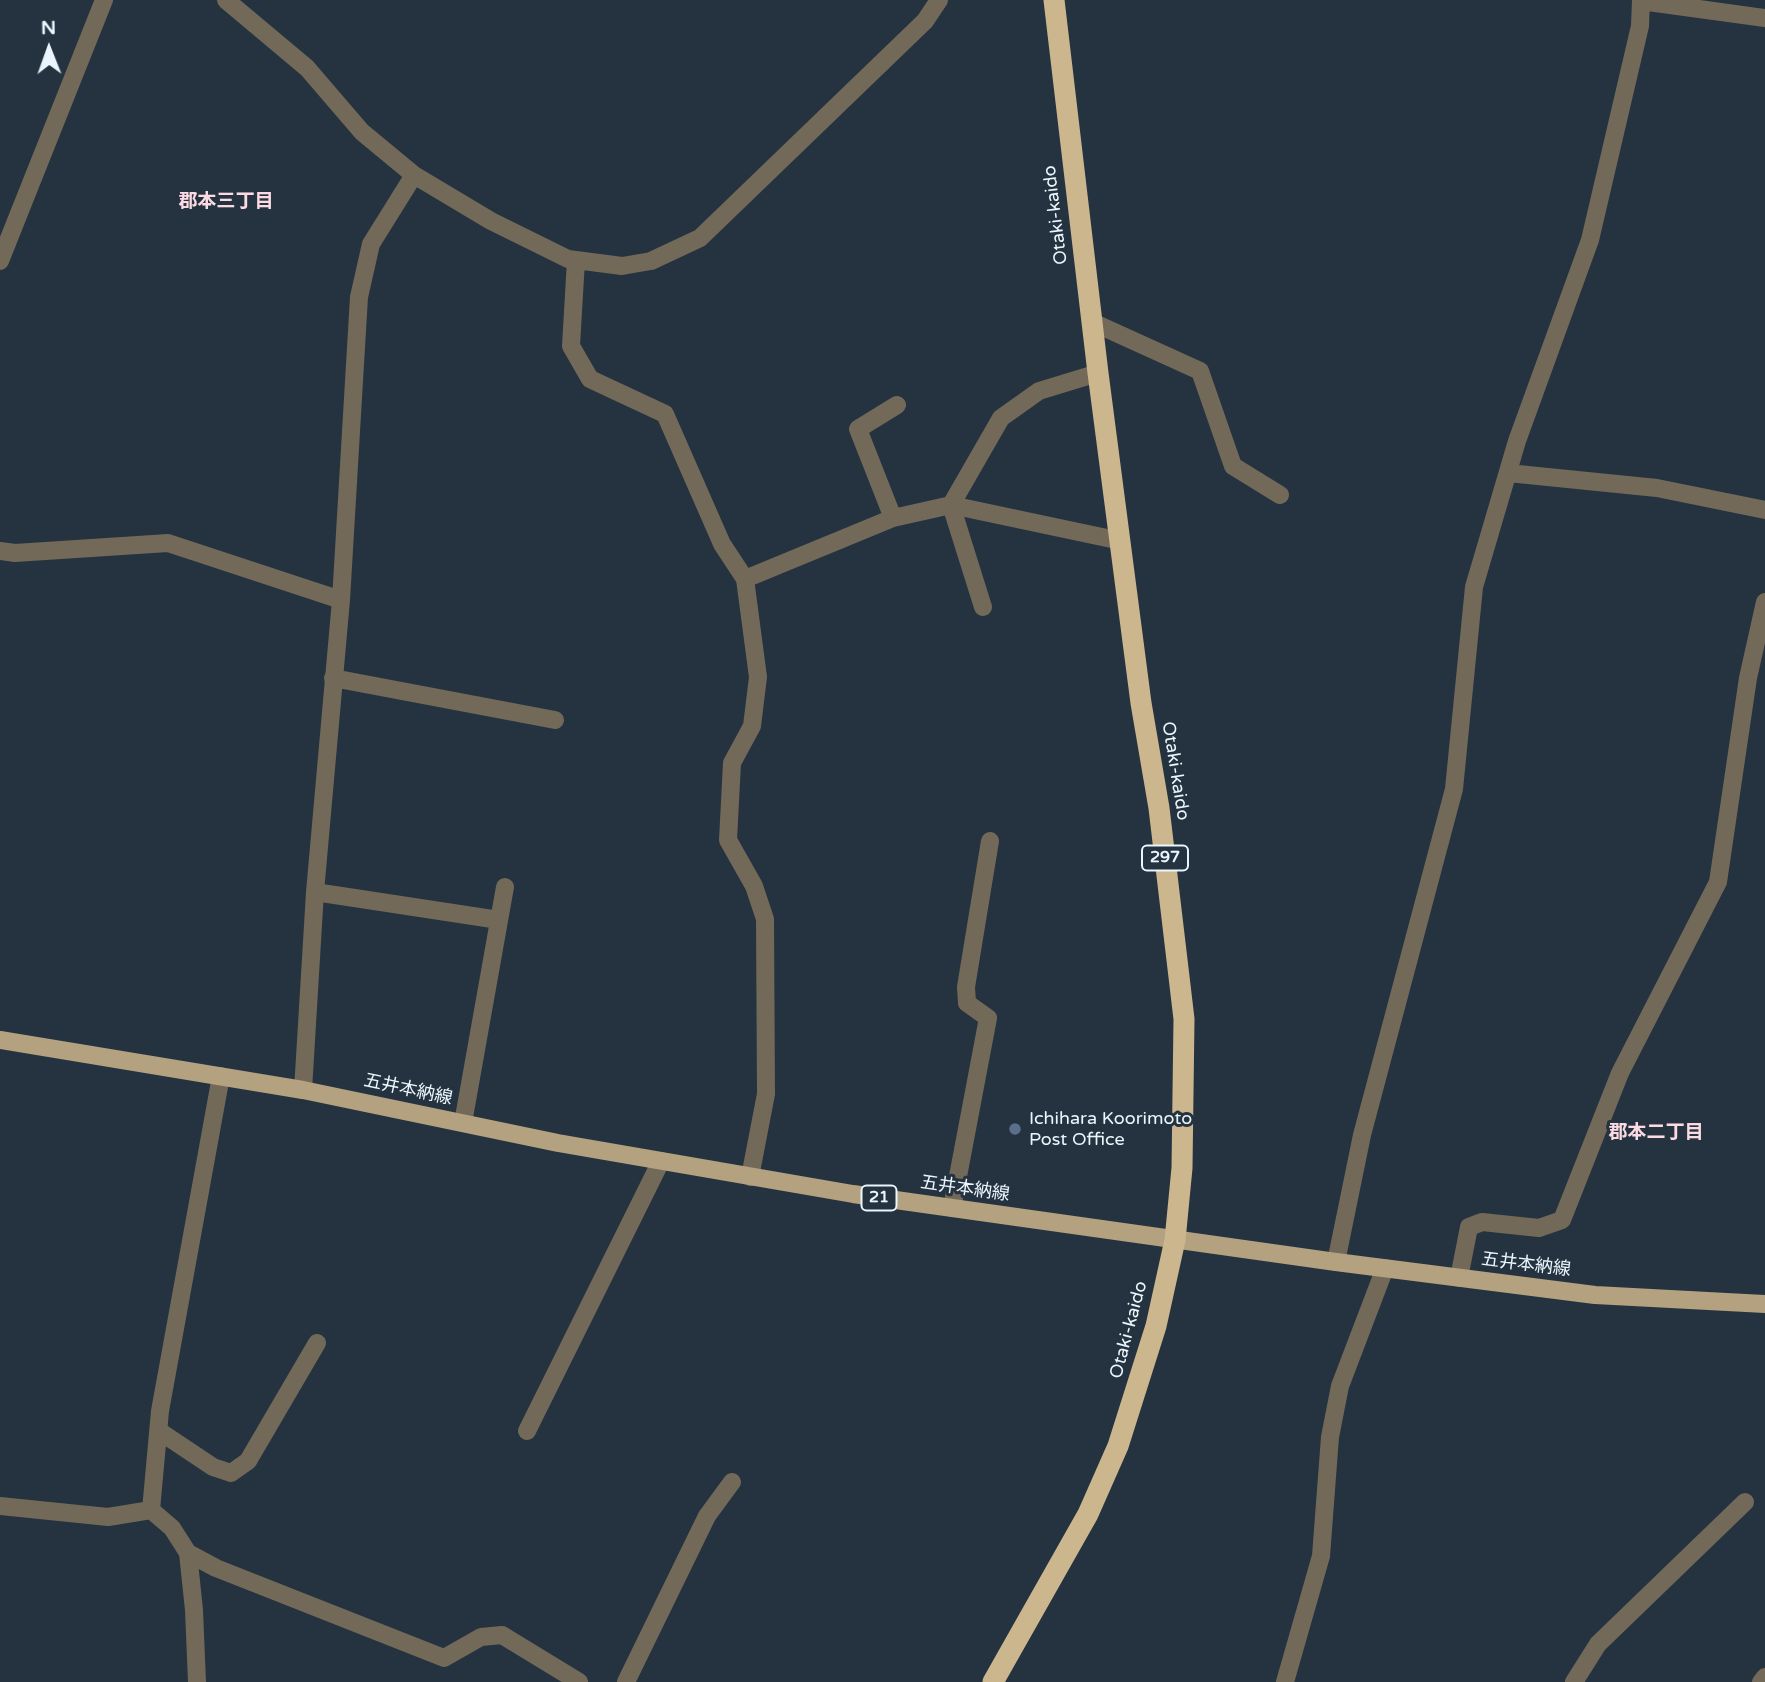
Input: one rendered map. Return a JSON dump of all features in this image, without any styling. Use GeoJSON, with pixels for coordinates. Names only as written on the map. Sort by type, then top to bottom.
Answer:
{"type":"FeatureCollection","features":[{"type":"Feature","properties":{"kind":"highway","name":"Otaki-kaido"},"geometry":{"type":"LineString","coordinates":[[993,1682],[1088,1514],[1118,1446],[1156,1326],[1175,1240],[1182,1168],[1184,1019],[1159,808],[1098,373],[1054,0]]}},
{"type":"Feature","properties":{"kind":"main road","name":"五井本納線"},"geometry":{"type":"LineString","coordinates":[[0,1040],[303,1090],[750,1177],[952,1208],[1595,1295],[1765,1304]]}},
{"type":"Feature","properties":{"kind":"street"},"geometry":{"type":"LineString","coordinates":[[0,261],[104,0]]}},
{"type":"Feature","properties":{"kind":"street"},"geometry":{"type":"LineString","coordinates":[[226,0],[307,68],[362,132],[414,175],[491,221],[576,260],[622,266],[651,261],[700,238],[925,21],[939,0]]}},
{"type":"Feature","properties":{"kind":"street"},"geometry":{"type":"LineString","coordinates":[[1336,1262],[1362,1135],[1454,789],[1474,587],[1508,473],[1590,240],[1640,26],[1641,1],[1765,18]]}},
{"type":"Feature","properties":{"kind":"street"},"geometry":{"type":"LineString","coordinates":[[303,1090],[315,892],[341,600],[359,297],[371,244],[414,175]]}},
{"type":"Feature","properties":{"kind":"street"},"geometry":{"type":"LineString","coordinates":[[576,260],[572,346],[590,379],[665,414],[722,544],[745,579],[758,677],[752,726],[732,763],[728,840],[754,886],[765,919],[766,1094],[750,1177]]}},
{"type":"Feature","properties":{"kind":"street"},"geometry":{"type":"LineString","coordinates":[[1092,322],[1200,371],[1233,466],[1280,495]]}},
{"type":"Feature","properties":{"kind":"street"},"geometry":{"type":"LineString","coordinates":[[983,607],[951,505],[1001,418],[1039,390],[1098,373]]}},
{"type":"Feature","properties":{"kind":"street"},"geometry":{"type":"LineString","coordinates":[[893,518],[858,429],[897,405]]}},
{"type":"Feature","properties":{"kind":"street"},"geometry":{"type":"LineString","coordinates":[[1508,473],[1657,488],[1765,510]]}},
{"type":"Feature","properties":{"kind":"street"},"geometry":{"type":"LineString","coordinates":[[745,579],[893,518],[951,505],[1121,541]]}},
{"type":"Feature","properties":{"kind":"street"},"geometry":{"type":"LineString","coordinates":[[0,551],[15,553],[168,543],[341,600]]}},
{"type":"Feature","properties":{"kind":"street"},"geometry":{"type":"LineString","coordinates":[[1458,1278],[1469,1227],[1482,1222],[1539,1228],[1562,1220],[1620,1073],[1718,882],[1748,678],[1765,602]]}},
{"type":"Feature","properties":{"kind":"street"},"geometry":{"type":"LineString","coordinates":[[333,678],[555,720]]}},
{"type":"Feature","properties":{"kind":"street"},"geometry":{"type":"LineString","coordinates":[[952,1208],[988,1018],[967,1003],[966,987],[990,841]]}},
{"type":"Feature","properties":{"kind":"street"},"geometry":{"type":"LineString","coordinates":[[463,1123],[505,887]]}},
{"type":"Feature","properties":{"kind":"street"},"geometry":{"type":"LineString","coordinates":[[315,892],[499,920]]}},
{"type":"Feature","properties":{"kind":"street"},"geometry":{"type":"LineString","coordinates":[[151,1510],[159,1431],[221,1076]]}},
{"type":"Feature","properties":{"kind":"street"},"geometry":{"type":"LineString","coordinates":[[527,1431],[661,1161]]}},
{"type":"Feature","properties":{"kind":"street"},"geometry":{"type":"LineString","coordinates":[[1285,1682],[1321,1556],[1330,1437],[1340,1386],[1385,1268]]}},
{"type":"Feature","properties":{"kind":"street"},"geometry":{"type":"LineString","coordinates":[[159,1431],[213,1467],[231,1473],[248,1461],[317,1343]]}},
{"type":"Feature","properties":{"kind":"street"},"geometry":{"type":"LineString","coordinates":[[626,1682],[708,1516],[732,1482]]}},
{"type":"Feature","properties":{"kind":"street"},"geometry":{"type":"LineString","coordinates":[[1574,1682],[1598,1644],[1745,1502]]}},
{"type":"Feature","properties":{"kind":"street"},"geometry":{"type":"LineString","coordinates":[[0,1506],[108,1517],[151,1510],[172,1528],[188,1553],[197,1682]]}},
{"type":"Feature","properties":{"kind":"street"},"geometry":{"type":"LineString","coordinates":[[188,1553],[216,1568],[444,1658],[481,1637],[502,1635],[579,1682]]}},
{"type":"Feature","properties":{"kind":"street"},"geometry":{"type":"LineString","coordinates":[[1761,1682],[1765,1677]]}},
{"type":"Feature","properties":{"kind":"place","name":"Ichihara Koorimoto Post Office"},"geometry":{"type":"Point","coordinates":[1015,1129]}},
{"type":"Feature","properties":{"kind":"district","name":"郡本三丁目"},"geometry":{"type":"Point","coordinates":[226,202]}},
{"type":"Feature","properties":{"kind":"district","name":"郡本二丁目"},"geometry":{"type":"Point","coordinates":[1656,1133]}}]}
